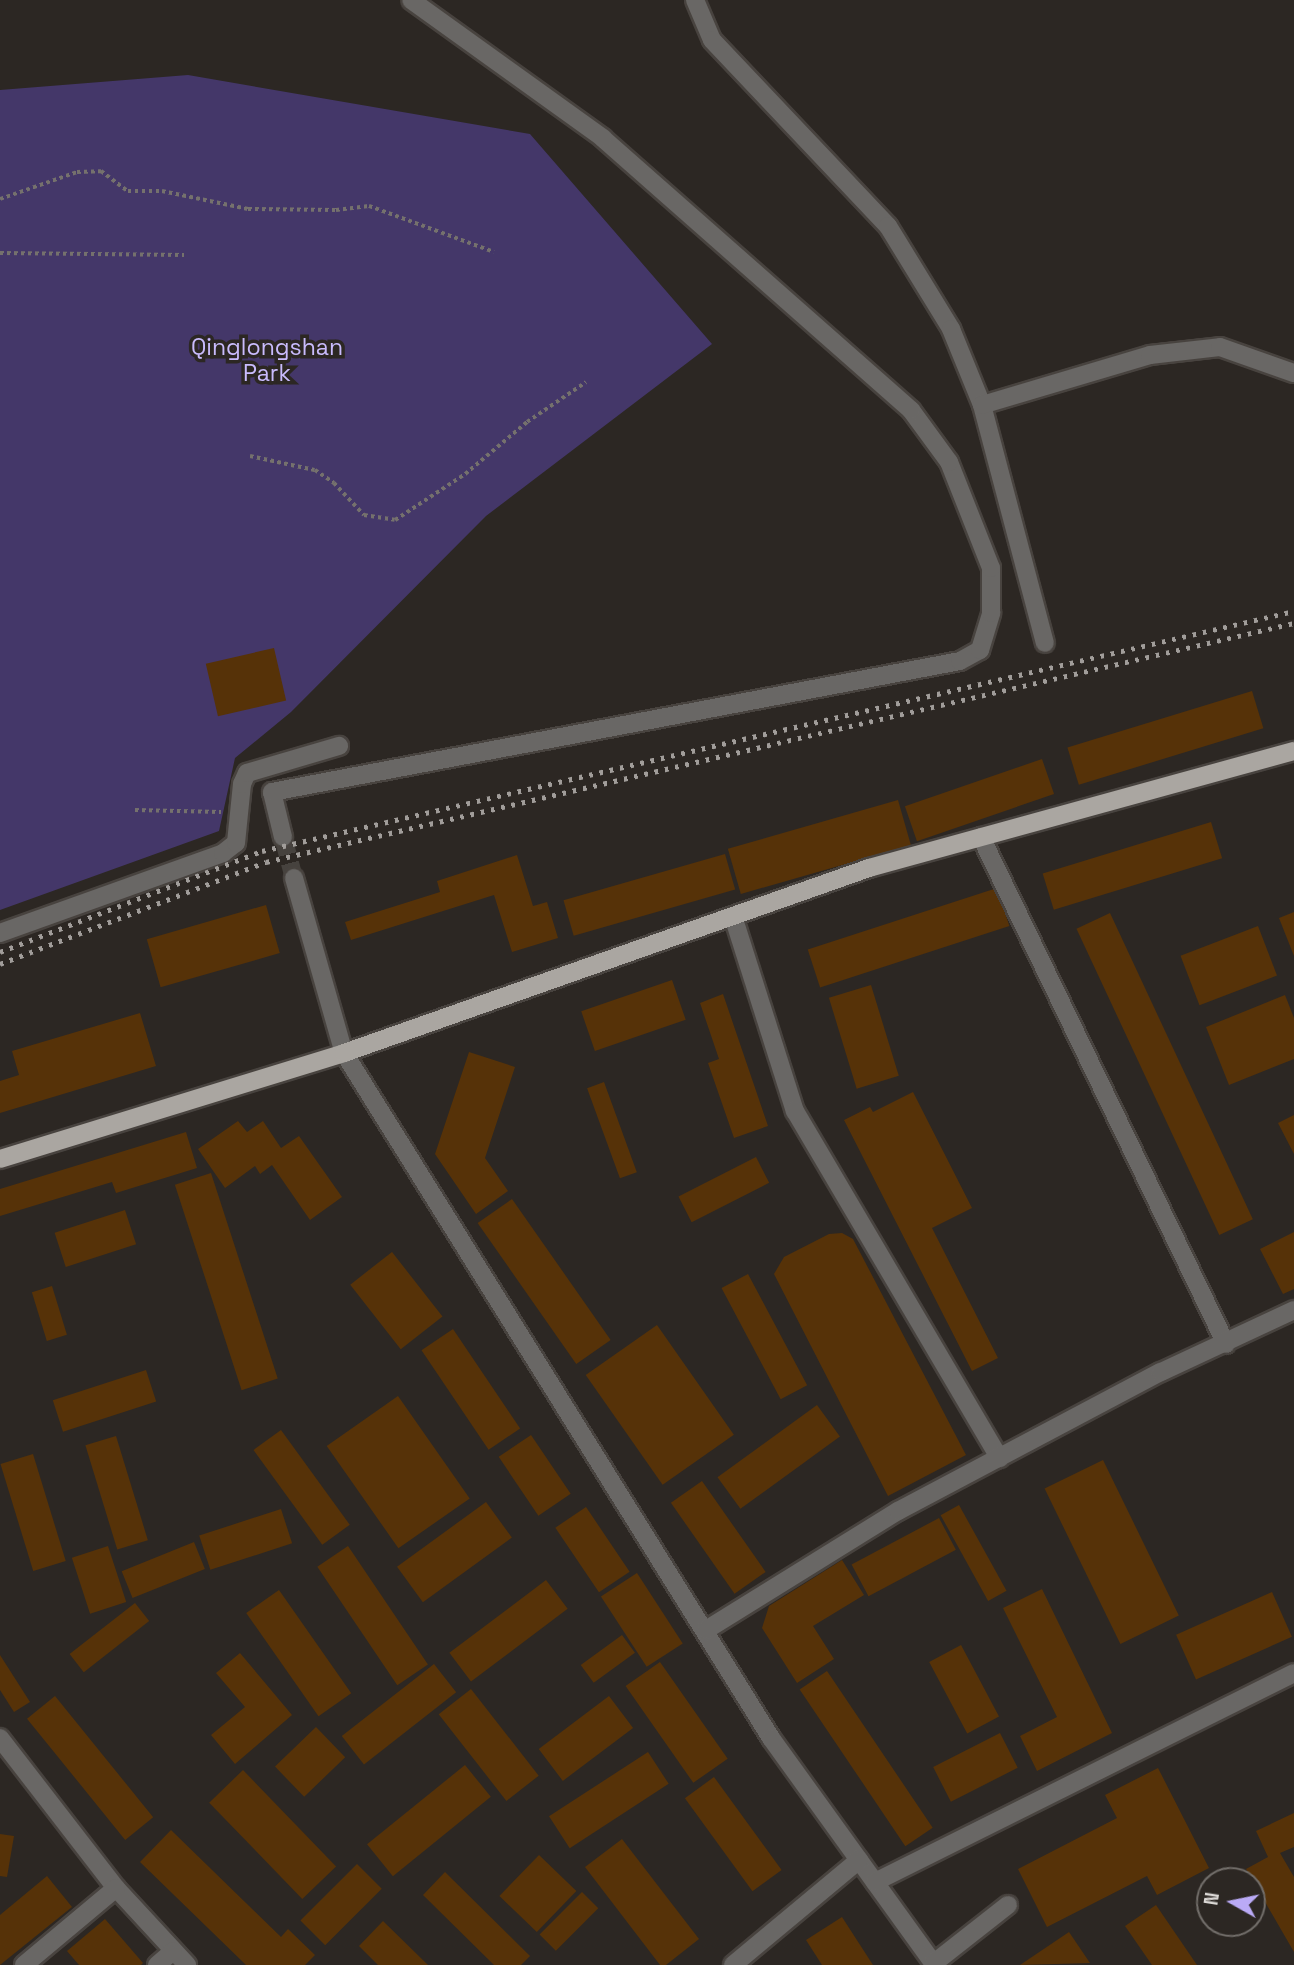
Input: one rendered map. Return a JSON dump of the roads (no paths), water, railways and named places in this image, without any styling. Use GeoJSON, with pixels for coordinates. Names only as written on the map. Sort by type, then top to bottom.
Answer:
{"type":"FeatureCollection","features":[{"type":"Feature","properties":{"kind":"main road"},"geometry":{"type":"LineString","coordinates":[[0,1159],[344,1053],[869,869],[1294,751]]}},
{"type":"Feature","properties":{"kind":"street"},"geometry":{"type":"LineString","coordinates":[[283,837],[272,792],[960,660],[979,650],[991,613],[991,568],[949,462],[911,410],[603,138],[411,0]]}},
{"type":"Feature","properties":{"kind":"street"},"geometry":{"type":"LineString","coordinates":[[695,0],[712,40],[888,226],[951,329],[982,405],[1045,643]]}},
{"type":"Feature","properties":{"kind":"street"},"geometry":{"type":"LineString","coordinates":[[982,405],[1150,355],[1220,347],[1294,373]]}},
{"type":"Feature","properties":{"kind":"street"},"geometry":{"type":"LineString","coordinates":[[0,933],[223,853],[236,843],[247,773],[339,746]]}},
{"type":"Feature","properties":{"kind":"street"},"geometry":{"type":"LineString","coordinates":[[981,838],[1226,1343]]}},
{"type":"Feature","properties":{"kind":"street"},"geometry":{"type":"LineString","coordinates":[[294,878],[344,1053],[771,1738],[934,1964],[1008,1905]]}},
{"type":"Feature","properties":{"kind":"street"},"geometry":{"type":"LineString","coordinates":[[733,916],[795,1111],[999,1458]]}},
{"type":"Feature","properties":{"kind":"street"},"geometry":{"type":"LineString","coordinates":[[706,1630],[898,1511],[1294,1310]]}},
{"type":"Feature","properties":{"kind":"street"},"geometry":{"type":"LineString","coordinates":[[875,1882],[1294,1673]]}},
{"type":"Feature","properties":{"kind":"street"},"geometry":{"type":"LineString","coordinates":[[0,1738],[116,1888],[187,1965]]}},
{"type":"Feature","properties":{"kind":"street"},"geometry":{"type":"LineString","coordinates":[[733,1965],[859,1860]]}},
{"type":"Feature","properties":{"kind":"street"},"geometry":{"type":"LineString","coordinates":[[24,1965],[116,1888]]}},
{"type":"Feature","properties":{"kind":"street"},"geometry":{"type":"LineString","coordinates":[[157,1965],[173,1951]]}},
{"type":"Feature","properties":{"kind":"tunnel"},"geometry":{"type":"LineString","coordinates":[[283,837],[294,878]]}},
{"type":"Feature","properties":{"kind":"railway"},"geometry":{"type":"LineString","coordinates":[[0,952],[262,851],[1294,611]]}},
{"type":"Feature","properties":{"kind":"railway"},"geometry":{"type":"LineString","coordinates":[[0,964],[266,862],[1294,623]]}},
{"type":"Feature","properties":{"kind":"park label","name":"Qinglongshan Park"},"geometry":{"type":"Point","coordinates":[267,360]}}]}
